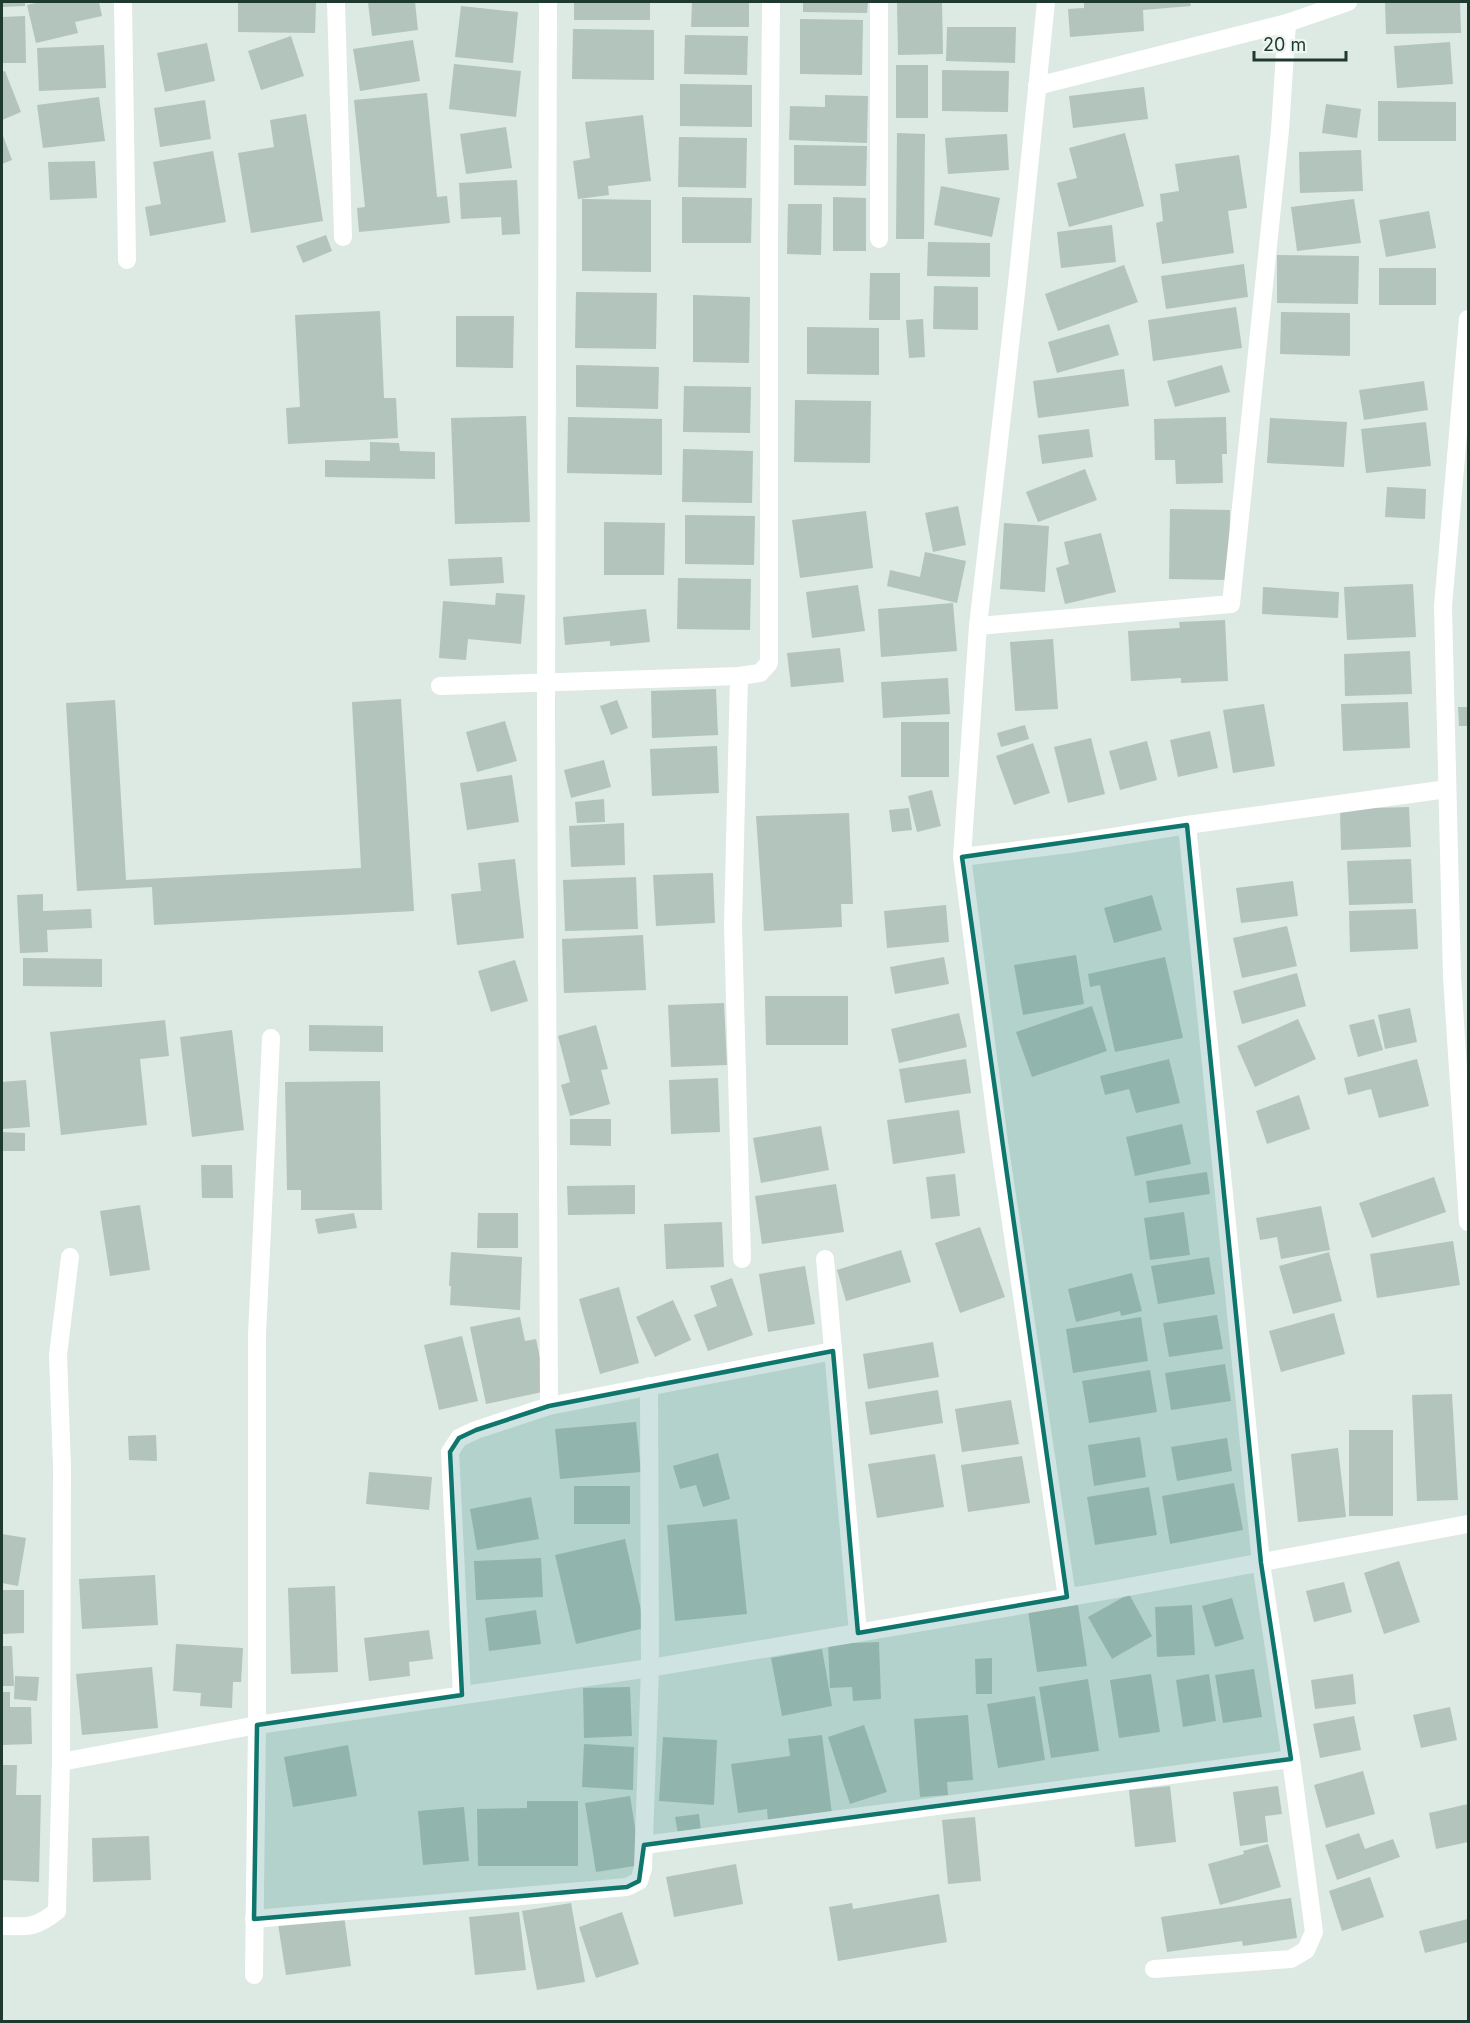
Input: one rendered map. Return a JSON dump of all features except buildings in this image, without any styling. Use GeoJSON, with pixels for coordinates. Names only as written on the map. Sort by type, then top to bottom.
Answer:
{"type":"FeatureCollection","features":[{"type":"Feature","properties":{"kind":"street"},"geometry":{"type":"LineString","coordinates":[[123,2],[127,260]]}},
{"type":"Feature","properties":{"kind":"street"},"geometry":{"type":"LineString","coordinates":[[336,2],[343,237]]}},
{"type":"Feature","properties":{"kind":"street"},"geometry":{"type":"LineString","coordinates":[[548,2],[546,682],[549,1406]]}},
{"type":"Feature","properties":{"kind":"street"},"geometry":{"type":"LineString","coordinates":[[440,686],[739,676],[760,673],[769,663],[771,2]]}},
{"type":"Feature","properties":{"kind":"street"},"geometry":{"type":"LineString","coordinates":[[879,2],[879,239]]}},
{"type":"Feature","properties":{"kind":"street"},"geometry":{"type":"LineString","coordinates":[[1046,2],[978,626],[962,857],[999,1142],[1067,1597]]}},
{"type":"Feature","properties":{"kind":"street"},"geometry":{"type":"LineString","coordinates":[[1037,86],[1287,23],[1348,2]]}},
{"type":"Feature","properties":{"kind":"street"},"geometry":{"type":"LineString","coordinates":[[978,626],[1231,604],[1280,130],[1287,23]]}},
{"type":"Feature","properties":{"kind":"street"},"geometry":{"type":"LineString","coordinates":[[1468,318],[1443,606],[1452,977],[1468,1222]]}},
{"type":"Feature","properties":{"kind":"street"},"geometry":{"type":"LineString","coordinates":[[739,676],[733,925],[742,1259]]}},
{"type":"Feature","properties":{"kind":"street"},"geometry":{"type":"LineString","coordinates":[[962,857],[1069,844],[1187,825],[1447,789]]}},
{"type":"Feature","properties":{"kind":"street"},"geometry":{"type":"LineString","coordinates":[[1154,1969],[1291,1959],[1306,1950],[1314,1932],[1291,1759],[1261,1563],[1187,825]]}},
{"type":"Feature","properties":{"kind":"street"},"geometry":{"type":"LineString","coordinates":[[254,1974],[257,1725],[257,1335],[270,1038]]}},
{"type":"Feature","properties":{"kind":"street"},"geometry":{"type":"LineString","coordinates":[[2,1926],[30,1927],[57,1911],[61,1762],[62,1467],[57,1355],[70,1257]]}},
{"type":"Feature","properties":{"kind":"street"},"geometry":{"type":"LineString","coordinates":[[825,1258],[858,1633]]}},
{"type":"Feature","properties":{"kind":"street"},"geometry":{"type":"LineString","coordinates":[[462,1695],[450,1452],[459,1438],[476,1430],[549,1406],[834,1351]]}},
{"type":"Feature","properties":{"kind":"street"},"geometry":{"type":"LineString","coordinates":[[254,1919],[627,1887],[639,1881],[643,1868],[650,1668],[650,1386]]}},
{"type":"Feature","properties":{"kind":"street"},"geometry":{"type":"LineString","coordinates":[[61,1762],[257,1725],[650,1668],[858,1633],[1261,1563],[1468,1524]]}},
{"type":"Feature","properties":{"kind":"street"},"geometry":{"type":"LineString","coordinates":[[644,1845],[1291,1759]]}},
{"type":"Feature","properties":{"kind":"highlighted area"},"geometry":{"type":"Polygon","coordinates":[[[1187,825],[1261,1563],[1291,1759],[644,1845],[639,1881],[627,1887],[254,1919],[257,1725],[462,1695],[450,1452],[459,1438],[476,1430],[549,1406],[833,1351],[858,1633],[1067,1597],[962,857],[1187,825]]]}}]}
